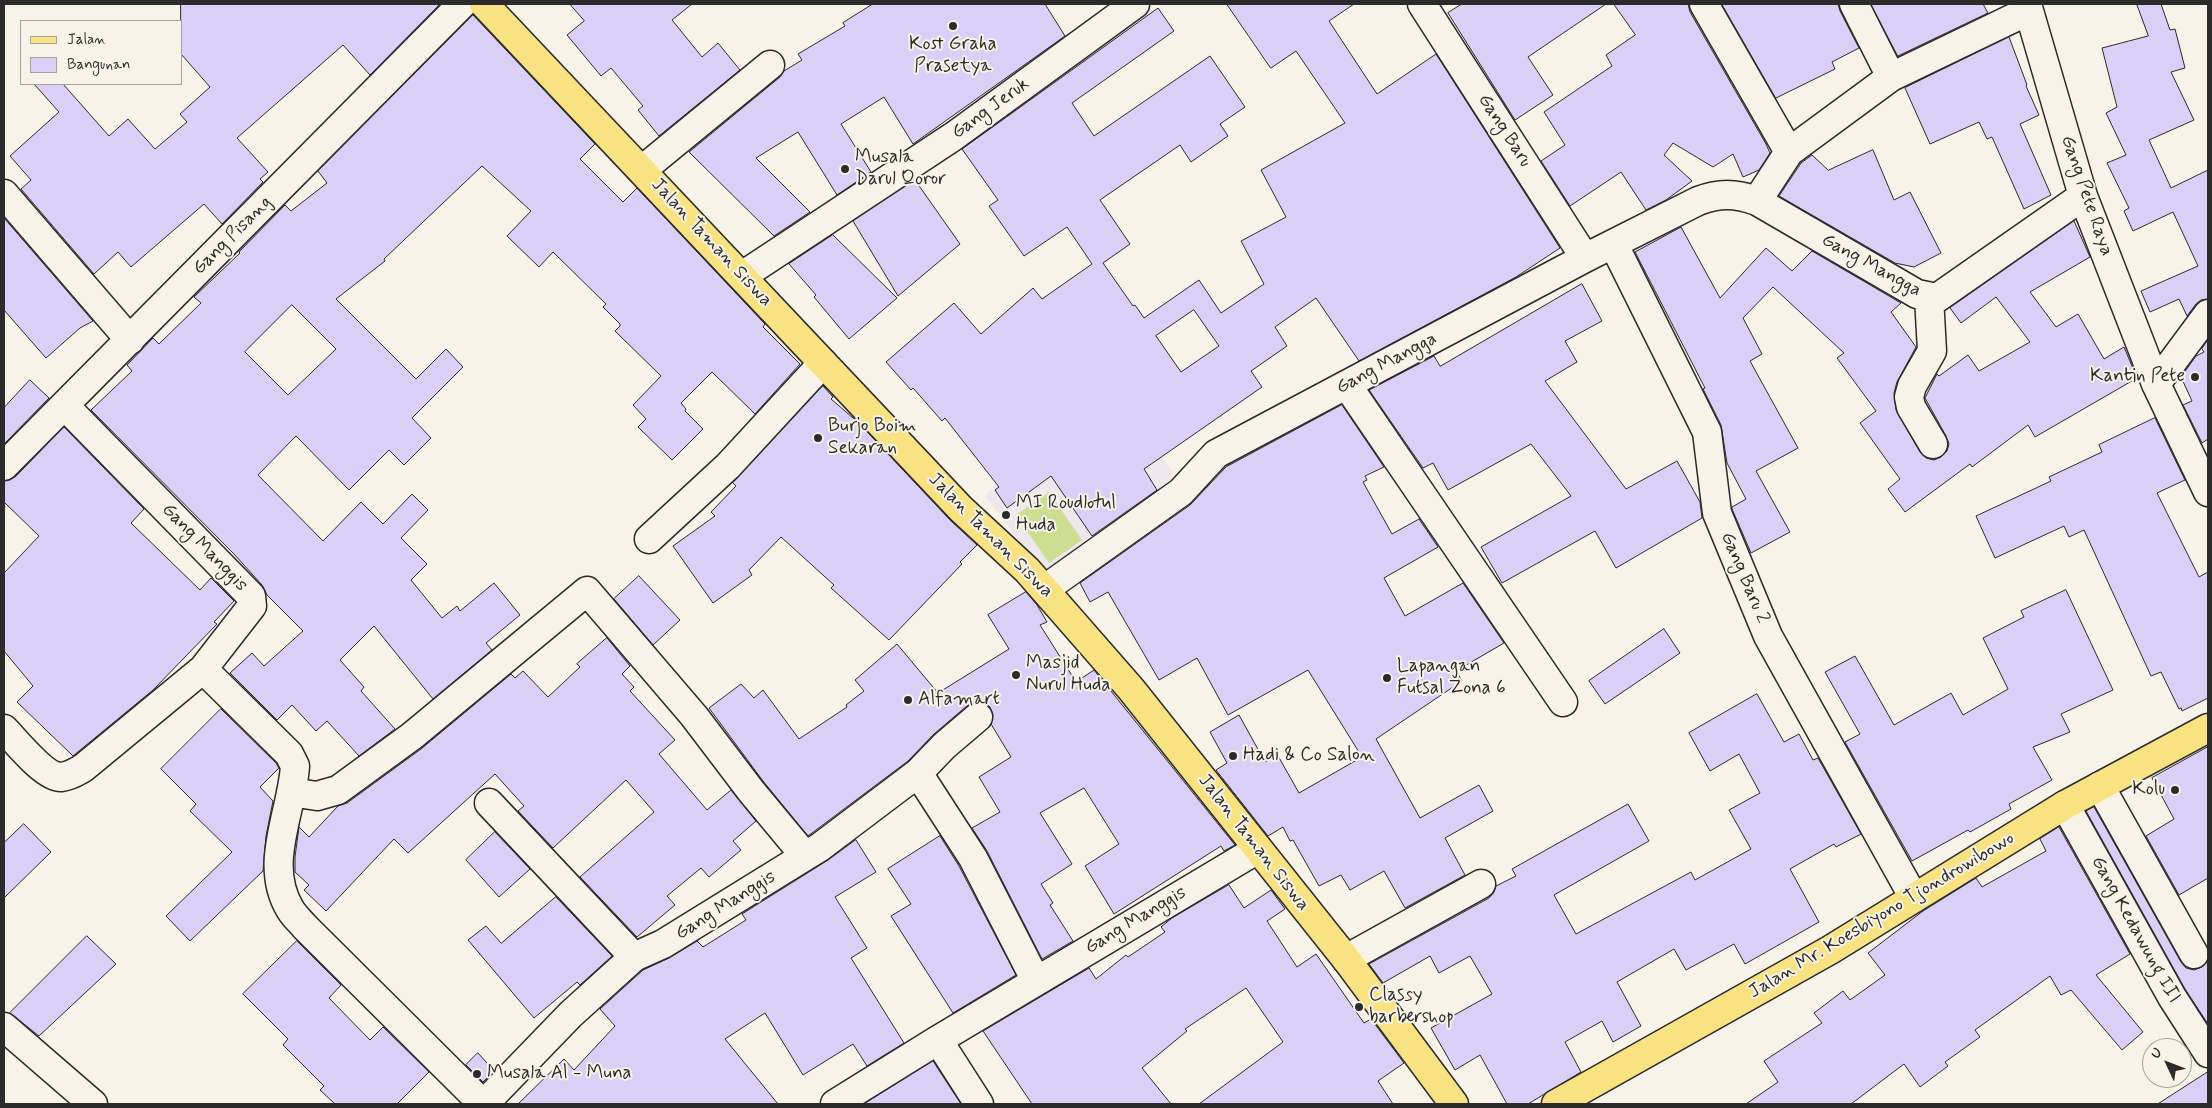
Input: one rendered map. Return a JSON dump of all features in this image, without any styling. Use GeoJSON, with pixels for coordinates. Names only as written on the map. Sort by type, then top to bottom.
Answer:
{"type":"FeatureCollection","features":[{"type":"Feature","properties":{"kind":"main road","name":"Jalan Taman Siswa"},"geometry":{"type":"LineString","coordinates":[[484,4],[961,509],[1027,570],[1045,590],[1131,689],[1346,959],[1454,1104]]}},
{"type":"Feature","properties":{"kind":"main road","name":"Jalan Mr. Koesbiyono Tjondrowibowo"},"geometry":{"type":"LineString","coordinates":[[1556,1104],[1830,950],[2065,806],[2208,728]]}},
{"type":"Feature","properties":{"kind":"street","name":"Gang Pisang"},"geometry":{"type":"LineString","coordinates":[[4,466],[462,4]]}},
{"type":"Feature","properties":{"kind":"street","name":"Gang Jeruk"},"geometry":{"type":"LineString","coordinates":[[742,276],[954,136],[1135,4]]}},
{"type":"Feature","properties":{"kind":"street","name":"Gang Baru"},"geometry":{"type":"LineString","coordinates":[[1422,4],[1586,258]]}},
{"type":"Feature","properties":{"kind":"street"},"geometry":{"type":"LineString","coordinates":[[1704,4],[1789,152]]}},
{"type":"Feature","properties":{"kind":"street"},"geometry":{"type":"LineString","coordinates":[[1854,4],[1891,77]]}},
{"type":"Feature","properties":{"kind":"street"},"geometry":{"type":"LineString","coordinates":[[1757,201],[1789,152],[1891,77],[2028,7]]}},
{"type":"Feature","properties":{"kind":"street","name":"Gang Pete Raya"},"geometry":{"type":"LineString","coordinates":[[2028,7],[2083,196],[2156,384],[2208,492]]}},
{"type":"Feature","properties":{"kind":"street"},"geometry":{"type":"LineString","coordinates":[[642,170],[770,65]]}},
{"type":"Feature","properties":{"kind":"street"},"geometry":{"type":"LineString","coordinates":[[4,194],[130,340]]}},
{"type":"Feature","properties":{"kind":"street","name":"Gang Mangga"},"geometry":{"type":"LineString","coordinates":[[1045,590],[1181,492],[1216,454],[1586,258],[1698,201],[1715,195],[1729,194],[1757,201],[1917,294],[1928,298],[1937,298],[2083,196]]}},
{"type":"Feature","properties":{"kind":"street","name":"Gang Baru 2"},"geometry":{"type":"LineString","coordinates":[[1614,245],[1707,432],[1717,513],[1768,636],[1914,898]]}},
{"type":"Feature","properties":{"kind":"street"},"geometry":{"type":"LineString","coordinates":[[1928,298],[1932,351],[1912,386],[1909,397],[1911,407],[1933,444]]}},
{"type":"Feature","properties":{"kind":"street"},"geometry":{"type":"LineString","coordinates":[[2156,384],[2208,314]]}},
{"type":"Feature","properties":{"kind":"street"},"geometry":{"type":"LineString","coordinates":[[649,539],[728,466],[823,364]]}},
{"type":"Feature","properties":{"kind":"street"},"geometry":{"type":"LineString","coordinates":[[1347,385],[1563,702]]}},
{"type":"Feature","properties":{"kind":"street","name":"Gang Manggis"},"geometry":{"type":"LineString","coordinates":[[65,406],[252,596],[252,606],[203,669],[289,754],[295,766],[278,864],[282,890],[290,909],[305,927],[484,1104],[571,1014],[634,957],[663,944],[805,856],[918,773],[944,746],[978,717]]}},
{"type":"Feature","properties":{"kind":"street"},"geometry":{"type":"LineString","coordinates":[[291,792],[317,796],[338,790],[419,731],[587,591],[694,716],[751,791],[805,856]]}},
{"type":"Feature","properties":{"kind":"street"},"geometry":{"type":"LineString","coordinates":[[4,729],[46,772],[59,777],[72,775],[203,669]]}},
{"type":"Feature","properties":{"kind":"street"},"geometry":{"type":"LineString","coordinates":[[918,773],[973,858],[1036,981]]}},
{"type":"Feature","properties":{"kind":"street"},"geometry":{"type":"LineString","coordinates":[[2100,786],[2194,954]]}},
{"type":"Feature","properties":{"kind":"street"},"geometry":{"type":"LineString","coordinates":[[489,803],[634,957]]}},
{"type":"Feature","properties":{"kind":"street","name":"Gang Kedawung III"},"geometry":{"type":"LineString","coordinates":[[2065,806],[2172,997],[2208,1053]]}},
{"type":"Feature","properties":{"kind":"street","name":"Gang Manggis"},"geometry":{"type":"LineString","coordinates":[[836,1104],[1036,981],[1258,850]]}},
{"type":"Feature","properties":{"kind":"street"},"geometry":{"type":"LineString","coordinates":[[1346,959],[1481,884]]}},
{"type":"Feature","properties":{"kind":"street"},"geometry":{"type":"LineString","coordinates":[[4,1027],[93,1104]]}},
{"type":"Feature","properties":{"kind":"street"},"geometry":{"type":"LineString","coordinates":[[938,1040],[979,1104]]}},
{"type":"Feature","properties":{"kind":"shaded area"},"geometry":{"type":"Polygon","coordinates":[[[1119,397],[1174,473],[1149,509],[1047,580],[985,495],[1050,443],[1119,397]]]}},
{"type":"Feature","properties":{"kind":"green space"},"geometry":{"type":"Polygon","coordinates":[[[1049,492],[1082,540],[1049,563],[1016,515],[1049,492]]]}},
{"type":"Feature","properties":{"kind":"building"},"geometry":{"type":"Polygon","coordinates":[[[181,4],[440,4],[370,75],[343,45],[237,138],[268,172],[260,179],[263,182],[222,224],[204,204],[131,267],[118,252],[94,274],[21,189],[31,180],[10,156],[59,112],[35,85],[64,85],[109,136],[128,119],[155,149],[187,122],[180,114],[210,87],[182,55],[181,4]]]}},
{"type":"Feature","properties":{"kind":"building"},"geometry":{"type":"Polygon","coordinates":[[[570,4],[692,4],[672,20],[702,57],[718,43],[740,70],[659,136],[638,110],[643,106],[611,68],[601,76],[567,35],[584,21],[570,4]]]}},
{"type":"Feature","properties":{"kind":"building"},"geometry":{"type":"Polygon","coordinates":[[[873,4],[1045,4],[1065,36],[913,144],[884,97],[841,124],[871,172],[837,195],[798,132],[756,158],[810,212],[774,236],[689,152],[780,77],[784,71],[802,60],[798,54],[845,26],[843,23],[873,4]]]}},
{"type":"Feature","properties":{"kind":"building"},"geometry":{"type":"Polygon","coordinates":[[[1227,4],[1354,4],[1329,21],[1377,94],[1436,54],[1560,248],[1516,277],[1359,361],[1316,298],[1275,327],[1287,346],[1251,371],[1262,387],[1144,469],[1157,490],[1092,536],[1051,476],[1007,508],[995,490],[999,487],[945,418],[942,421],[913,388],[911,390],[886,362],[954,303],[981,334],[1033,288],[1042,299],[1092,264],[1067,227],[1024,256],[989,206],[998,200],[962,149],[1158,8],[1174,31],[1072,103],[1094,136],[1210,56],[1245,107],[1220,124],[1228,136],[1191,162],[1180,145],[1100,200],[1130,244],[1103,263],[1133,306],[1135,305],[1144,318],[1199,280],[1221,313],[1264,284],[1241,241],[1286,217],[1261,170],[1345,123],[1296,51],[1271,68],[1227,4]],[[1194,310],[1156,336],[1181,372],[1219,346],[1194,310]]]}},
{"type":"Feature","properties":{"kind":"building"},"geometry":{"type":"Polygon","coordinates":[[[1462,4],[1606,4],[1528,57],[1553,95],[1515,120],[1448,13],[1462,4]]]}},
{"type":"Feature","properties":{"kind":"building"},"geometry":{"type":"Polygon","coordinates":[[[1614,4],[1688,4],[1690,12],[1770,153],[1759,170],[1743,177],[1733,154],[1713,167],[1673,143],[1664,155],[1692,181],[1666,200],[1646,210],[1621,172],[1570,206],[1541,161],[1565,145],[1544,112],[1612,66],[1606,55],[1635,35],[1614,4]]]}},
{"type":"Feature","properties":{"kind":"building"},"geometry":{"type":"Polygon","coordinates":[[[1722,4],[1838,4],[1859,48],[1832,62],[1835,69],[1776,98],[1722,4]]]}},
{"type":"Feature","properties":{"kind":"building"},"geometry":{"type":"Polygon","coordinates":[[[1871,4],[1983,4],[1988,13],[1898,56],[1871,4]]]}},
{"type":"Feature","properties":{"kind":"building"},"geometry":{"type":"Polygon","coordinates":[[[2137,4],[2161,4],[2170,30],[2175,29],[2185,68],[2171,72],[2194,120],[2149,140],[2171,188],[2208,170],[2208,299],[2201,300],[2196,304],[2187,316],[2179,299],[2150,312],[2141,291],[2198,266],[2173,212],[2133,231],[2124,211],[2129,208],[2107,163],[2126,155],[2106,113],[2117,107],[2102,48],[2148,36],[2137,4]]]}},
{"type":"Feature","properties":{"kind":"building"},"geometry":{"type":"Polygon","coordinates":[[[473,15],[595,144],[580,159],[623,202],[637,188],[765,324],[763,327],[800,364],[755,414],[712,372],[681,403],[686,409],[685,411],[703,429],[672,460],[638,427],[646,419],[633,405],[661,376],[615,331],[620,324],[603,307],[606,304],[553,252],[539,267],[507,236],[531,211],[482,166],[384,259],[385,261],[336,299],[416,379],[446,349],[463,367],[412,418],[431,438],[404,465],[389,450],[349,490],[296,436],[258,475],[323,541],[361,502],[383,524],[412,494],[428,510],[401,538],[427,564],[411,580],[442,618],[457,606],[460,611],[494,583],[520,615],[486,643],[492,650],[433,699],[374,626],[340,660],[364,687],[361,691],[395,729],[359,756],[327,721],[316,731],[292,705],[277,720],[230,673],[252,653],[264,666],[303,631],[267,595],[262,585],[234,554],[91,410],[132,371],[127,365],[153,338],[159,344],[201,303],[194,297],[240,253],[285,205],[291,211],[327,183],[318,171],[473,15]],[[292,305],[245,352],[288,395],[336,349],[292,305]]]}},
{"type":"Feature","properties":{"kind":"building"},"geometry":{"type":"Polygon","coordinates":[[[2009,37],[2026,86],[2039,115],[2020,124],[2051,195],[2024,209],[1992,137],[1987,139],[1979,122],[1930,144],[1905,88],[2009,37]]]}},
{"type":"Feature","properties":{"kind":"building"},"geometry":{"type":"Polygon","coordinates":[[[1873,150],[1894,200],[1910,192],[1941,253],[1914,267],[1895,263],[1779,196],[1801,163],[1812,155],[1828,170],[1873,150]]]}},
{"type":"Feature","properties":{"kind":"building"},"geometry":{"type":"Polygon","coordinates":[[[915,180],[960,244],[898,296],[853,221],[915,180]]]}},
{"type":"Feature","properties":{"kind":"building"},"geometry":{"type":"Polygon","coordinates":[[[4,218],[93,321],[80,328],[46,358],[4,310],[4,218]]]}},
{"type":"Feature","properties":{"kind":"building"},"geometry":{"type":"Polygon","coordinates":[[[2074,221],[2090,257],[2030,292],[2056,327],[2078,314],[2104,359],[2124,347],[2137,378],[2035,437],[2028,425],[1972,467],[1970,464],[1905,512],[1888,489],[1900,479],[1860,423],[1876,411],[1837,358],[1844,353],[1773,287],[1743,318],[1762,354],[1750,361],[1798,448],[1756,471],[1790,532],[1751,553],[1732,509],[1732,507],[1746,499],[1727,463],[1721,425],[1703,389],[1705,388],[1635,252],[1681,227],[1720,298],[1766,248],[1792,271],[1812,251],[1901,303],[1891,312],[1916,347],[1897,382],[1894,393],[1896,410],[1920,452],[1926,458],[1934,460],[1941,457],[1947,451],[1949,444],[1925,398],[1937,374],[1939,376],[1968,355],[1979,371],[2030,342],[1996,297],[1961,323],[1950,308],[2074,221]]]}},
{"type":"Feature","properties":{"kind":"building"},"geometry":{"type":"Polygon","coordinates":[[[833,235],[897,298],[849,339],[814,297],[816,295],[789,264],[833,235]]]}},
{"type":"Feature","properties":{"kind":"building"},"geometry":{"type":"Polygon","coordinates":[[[1582,284],[1602,321],[1565,341],[1577,362],[1545,381],[1626,489],[1677,461],[1700,502],[1702,518],[1616,568],[1595,531],[1502,583],[1481,547],[1571,496],[1531,444],[1448,490],[1433,463],[1423,468],[1369,390],[1434,356],[1440,366],[1582,284]]]}},
{"type":"Feature","properties":{"kind":"building"},"geometry":{"type":"Polygon","coordinates":[[[2208,340],[2208,439],[2202,443],[2183,405],[2192,401],[2181,377],[2196,356],[2204,352],[2202,349],[2208,340]]]}},
{"type":"Feature","properties":{"kind":"building"},"geometry":{"type":"Polygon","coordinates":[[[30,380],[49,398],[4,444],[4,408],[30,380]]]}},
{"type":"Feature","properties":{"kind":"building"},"geometry":{"type":"Polygon","coordinates":[[[823,386],[833,397],[831,399],[860,424],[950,520],[977,545],[960,562],[962,564],[889,640],[831,588],[834,585],[781,537],[749,570],[752,575],[713,603],[673,546],[715,516],[711,512],[736,486],[733,483],[823,386]]]}},
{"type":"Feature","properties":{"kind":"building"},"geometry":{"type":"Polygon","coordinates":[[[1342,405],[1384,467],[1365,476],[1367,480],[1363,482],[1392,534],[1419,519],[1438,547],[1384,578],[1405,616],[1463,583],[1504,643],[1456,671],[1462,681],[1376,739],[1420,818],[1479,785],[1493,811],[1445,838],[1465,875],[1405,908],[1384,871],[1350,890],[1341,875],[1319,886],[1293,840],[1290,841],[1283,827],[1268,836],[1216,770],[1227,763],[1210,732],[1239,715],[1265,762],[1277,754],[1299,793],[1362,757],[1308,670],[1228,715],[1197,658],[1159,680],[1108,592],[1090,602],[1080,583],[1190,505],[1226,467],[1342,405]]]}},
{"type":"Feature","properties":{"kind":"building"},"geometry":{"type":"Polygon","coordinates":[[[2155,418],[2185,480],[2157,493],[2199,577],[2208,572],[2208,698],[2182,711],[2181,708],[2179,709],[2161,672],[2151,676],[2084,530],[2069,537],[2064,526],[1995,558],[1976,516],[2051,481],[2049,477],[2102,452],[2099,445],[2155,418]]]}},
{"type":"Feature","properties":{"kind":"building"},"geometry":{"type":"Polygon","coordinates":[[[64,427],[144,509],[131,523],[200,590],[211,578],[234,601],[214,622],[217,624],[153,690],[73,756],[17,702],[33,686],[4,651],[4,573],[39,536],[4,502],[4,481],[15,477],[64,427]]]}},
{"type":"Feature","properties":{"kind":"building"},"geometry":{"type":"Polygon","coordinates":[[[639,576],[680,620],[653,645],[614,599],[639,576]]]}},
{"type":"Feature","properties":{"kind":"building"},"geometry":{"type":"Polygon","coordinates":[[[2066,590],[2113,690],[2061,714],[2070,732],[2033,747],[2052,780],[2009,804],[2011,809],[1912,861],[1845,742],[1860,734],[1825,672],[1855,656],[1894,725],[1951,693],[1963,715],[2008,689],[1983,638],[2024,617],[2021,611],[2066,590]]]}},
{"type":"Feature","properties":{"kind":"building"},"geometry":{"type":"Polygon","coordinates":[[[1026,592],[1037,605],[1047,622],[1040,625],[1076,682],[1094,670],[1235,845],[1224,851],[1221,846],[1114,914],[1085,866],[1119,844],[1084,788],[1040,813],[1072,864],[1041,884],[1053,903],[1050,905],[1073,941],[1042,959],[987,851],[972,828],[1000,812],[979,777],[1011,757],[991,724],[993,715],[990,707],[983,702],[968,705],[934,734],[908,761],[808,836],[763,781],[709,708],[741,684],[754,698],[763,690],[799,739],[847,707],[846,705],[864,691],[855,680],[897,644],[938,693],[1009,649],[988,615],[1026,592]]]}},
{"type":"Feature","properties":{"kind":"building"},"geometry":{"type":"Polygon","coordinates":[[[1664,629],[1680,653],[1605,704],[1589,681],[1664,629]]]}},
{"type":"Feature","properties":{"kind":"building"},"geometry":{"type":"Polygon","coordinates":[[[607,638],[630,666],[622,674],[634,687],[630,691],[675,740],[659,754],[707,810],[731,790],[756,821],[733,841],[741,850],[709,877],[701,868],[667,896],[675,905],[637,937],[580,877],[654,812],[626,780],[553,848],[518,811],[524,806],[495,774],[408,853],[394,839],[326,911],[304,890],[309,885],[295,872],[299,827],[309,837],[338,806],[347,803],[421,749],[511,674],[515,678],[523,671],[548,697],[580,667],[577,664],[607,638]]]}},
{"type":"Feature","properties":{"kind":"building"},"geometry":{"type":"Polygon","coordinates":[[[1757,694],[1784,742],[1799,734],[1813,760],[1818,758],[1861,834],[1836,847],[1834,844],[1790,869],[1819,922],[1745,964],[1734,944],[1686,970],[1674,949],[1617,982],[1641,1026],[1613,1042],[1602,1021],[1565,1042],[1581,1072],[1528,1104],[1507,1104],[1480,1055],[1455,1070],[1431,1028],[1492,994],[1470,956],[1439,973],[1430,956],[1383,983],[1369,964],[1489,898],[1496,886],[1516,876],[1512,869],[1628,804],[1649,841],[1554,895],[1576,934],[1691,872],[1695,880],[1751,849],[1729,810],[1760,793],[1739,754],[1710,771],[1689,733],[1757,694]]]}},
{"type":"Feature","properties":{"kind":"building"},"geometry":{"type":"Polygon","coordinates":[[[221,709],[279,768],[260,787],[273,801],[266,836],[263,871],[190,941],[166,916],[232,852],[190,811],[196,804],[161,769],[221,709]]]}},
{"type":"Feature","properties":{"kind":"building"},"geometry":{"type":"Polygon","coordinates":[[[2208,747],[2208,878],[2179,895],[2146,836],[2174,819],[2152,778],[2208,747]]]}},
{"type":"Feature","properties":{"kind":"building"},"geometry":{"type":"Polygon","coordinates":[[[2094,807],[2181,962],[2186,968],[2194,970],[2202,967],[2208,959],[2208,1024],[2185,989],[2086,811],[2094,807]]]}},
{"type":"Feature","properties":{"kind":"building"},"geometry":{"type":"Polygon","coordinates":[[[24,824],[51,852],[4,898],[4,843],[24,824]]]}},
{"type":"Feature","properties":{"kind":"building"},"geometry":{"type":"Polygon","coordinates":[[[2059,827],[2130,954],[2096,975],[2143,1032],[2122,1050],[2071,990],[2061,995],[2050,976],[1975,1030],[1980,1037],[1945,1062],[1948,1066],[1920,1087],[1904,1064],[1851,1104],[1746,1104],[1778,1082],[1764,1061],[1822,1023],[1814,1013],[1843,991],[1850,1000],[1885,975],[1868,953],[1923,911],[1976,878],[1982,887],[2046,851],[2040,839],[2059,827]]]}},
{"type":"Feature","properties":{"kind":"building"},"geometry":{"type":"Polygon","coordinates":[[[495,832],[530,869],[499,897],[466,860],[495,832]]]}},
{"type":"Feature","properties":{"kind":"building"},"geometry":{"type":"Polygon","coordinates":[[[940,836],[959,866],[1016,975],[953,1013],[891,916],[911,904],[888,869],[940,836]]]}},
{"type":"Feature","properties":{"kind":"building"},"geometry":{"type":"Polygon","coordinates":[[[856,840],[876,872],[835,897],[867,948],[851,958],[904,1043],[867,1066],[853,1044],[803,1075],[765,1013],[725,1039],[778,1104],[518,1104],[564,1059],[574,1070],[615,1026],[600,1009],[643,970],[669,958],[697,941],[703,947],[746,920],[742,914],[828,860],[856,840]]]}},
{"type":"Feature","properties":{"kind":"building"},"geometry":{"type":"Polygon","coordinates":[[[1229,885],[1244,908],[1271,890],[1285,909],[1267,921],[1297,967],[1316,954],[1364,1023],[1371,1019],[1404,1063],[1378,1081],[1393,1104],[1199,1104],[1283,1042],[1246,988],[1185,1029],[1187,1031],[1142,1068],[1171,1104],[1032,1104],[983,1031],[1089,968],[1096,979],[1126,955],[1128,957],[1165,932],[1161,927],[1172,918],[1229,885]]]}},
{"type":"Feature","properties":{"kind":"building"},"geometry":{"type":"Polygon","coordinates":[[[556,897],[612,956],[580,985],[577,982],[534,1018],[468,940],[486,926],[501,943],[556,897]]]}},
{"type":"Feature","properties":{"kind":"building"},"geometry":{"type":"Polygon","coordinates":[[[87,936],[116,964],[39,1036],[10,1013],[87,936]]]}},
{"type":"Feature","properties":{"kind":"building"},"geometry":{"type":"Polygon","coordinates":[[[297,941],[341,985],[329,998],[370,1040],[383,1027],[429,1072],[397,1104],[335,1104],[320,1090],[324,1086],[283,1045],[288,1039],[243,994],[297,941]]]}},
{"type":"Feature","properties":{"kind":"building"},"geometry":{"type":"Polygon","coordinates":[[[478,1053],[494,1071],[483,1082],[466,1065],[478,1053]]]}},
{"type":"Feature","properties":{"kind":"building"},"geometry":{"type":"Polygon","coordinates":[[[933,1061],[961,1104],[864,1104],[933,1061]]]}},
{"type":"Feature","properties":{"kind":"building"},"geometry":{"type":"Polygon","coordinates":[[[2208,1072],[2208,1104],[2158,1104],[2183,1088],[2192,1088],[2192,1082],[2208,1072]]]}},
{"type":"Feature","properties":{"kind":"place","name":"Kost Graha Prasetya"},"geometry":{"type":"Point","coordinates":[953,26]}},
{"type":"Feature","properties":{"kind":"place","name":"Musala Darul Qoror"},"geometry":{"type":"Point","coordinates":[845,169]}},
{"type":"Feature","properties":{"kind":"place","name":"Kantin Pete"},"geometry":{"type":"Point","coordinates":[2195,377]}},
{"type":"Feature","properties":{"kind":"place","name":"Burjo Boim Sekaran"},"geometry":{"type":"Point","coordinates":[818,438]}},
{"type":"Feature","properties":{"kind":"place","name":"MI Roudlotul Huda"},"geometry":{"type":"Point","coordinates":[1006,515]}},
{"type":"Feature","properties":{"kind":"place","name":"Masjid Nurul Huda"},"geometry":{"type":"Point","coordinates":[1016,675]}},
{"type":"Feature","properties":{"kind":"place","name":"Lapangan Futsal Zona 6"},"geometry":{"type":"Point","coordinates":[1387,678]}},
{"type":"Feature","properties":{"kind":"place","name":"Alfamart"},"geometry":{"type":"Point","coordinates":[908,700]}},
{"type":"Feature","properties":{"kind":"place","name":"Hadi & Co Salon"},"geometry":{"type":"Point","coordinates":[1233,756]}},
{"type":"Feature","properties":{"kind":"place","name":"Kolu"},"geometry":{"type":"Point","coordinates":[2175,790]}},
{"type":"Feature","properties":{"kind":"place","name":"Classy barbershop"},"geometry":{"type":"Point","coordinates":[1359,1007]}},
{"type":"Feature","properties":{"kind":"place","name":"Musala Al - Muna"},"geometry":{"type":"Point","coordinates":[477,1074]}}]}
